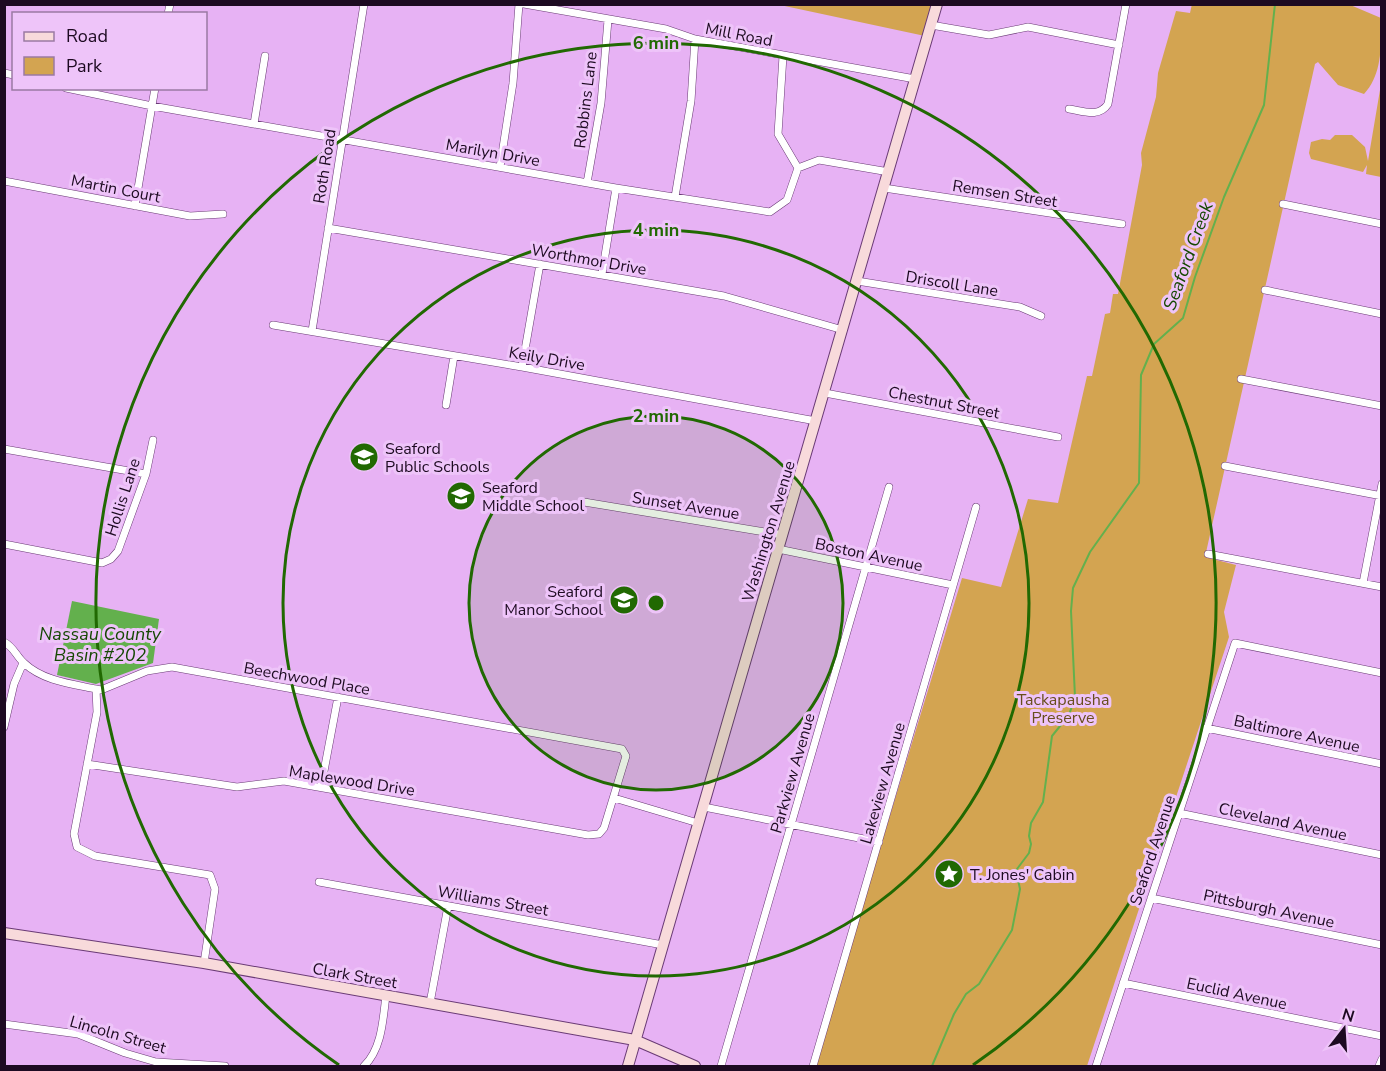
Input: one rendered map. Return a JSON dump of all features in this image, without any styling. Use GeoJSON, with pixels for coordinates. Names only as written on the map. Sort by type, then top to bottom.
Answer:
{"type":"FeatureCollection","features":[{"type":"Feature","properties":{"kind":"street","name":"Roth Road"},"geometry":{"type":"LineString","coordinates":[[312,331],[364,4]]}},
{"type":"Feature","properties":{"kind":"street"},"geometry":{"type":"LineString","coordinates":[[500,167],[513,83],[519,4]]}},
{"type":"Feature","properties":{"kind":"street","name":"Mill Road"},"geometry":{"type":"LineString","coordinates":[[524,4],[666,29],[695,39],[783,56],[915,79]]}},
{"type":"Feature","properties":{"kind":"street","name":"Washington Avenue"},"geometry":{"type":"LineString","coordinates":[[628,1066],[704,807],[738,681],[825,393],[937,4]]}},
{"type":"Feature","properties":{"kind":"street"},"geometry":{"type":"LineString","coordinates":[[1069,109],[1093,113],[1104,109],[1110,97],[1126,4]]}},
{"type":"Feature","properties":{"kind":"street","name":"Robbins Lane"},"geometry":{"type":"LineString","coordinates":[[587,183],[601,103],[608,20]]}},
{"type":"Feature","properties":{"kind":"street"},"geometry":{"type":"LineString","coordinates":[[931,25],[989,35],[1028,27],[1119,45]]}},
{"type":"Feature","properties":{"kind":"street"},"geometry":{"type":"LineString","coordinates":[[675,197],[691,101],[695,39]]}},
{"type":"Feature","properties":{"kind":"street"},"geometry":{"type":"LineString","coordinates":[[254,124],[265,56]]}},
{"type":"Feature","properties":{"kind":"street"},"geometry":{"type":"LineString","coordinates":[[783,56],[778,134],[798,168],[819,160],[889,172]]}},
{"type":"Feature","properties":{"kind":"street","name":"Marilyn Drive"},"geometry":{"type":"LineString","coordinates":[[76,90],[342,140],[616,188],[770,212],[787,200],[798,168]]}},
{"type":"Feature","properties":{"kind":"street"},"geometry":{"type":"LineString","coordinates":[[135,206],[155,90]]}},
{"type":"Feature","properties":{"kind":"street","name":"Martin Court"},"geometry":{"type":"LineString","coordinates":[[4,181],[190,216],[223,214]]}},
{"type":"Feature","properties":{"kind":"street"},"geometry":{"type":"LineString","coordinates":[[602,274],[616,188]]}},
{"type":"Feature","properties":{"kind":"street","name":"Remsen Street"},"geometry":{"type":"LineString","coordinates":[[884,188],[1122,224]]}},
{"type":"Feature","properties":{"kind":"street"},"geometry":{"type":"LineString","coordinates":[[1282,204],[1382,224]]}},
{"type":"Feature","properties":{"kind":"street","name":"Worthmor Drive"},"geometry":{"type":"LineString","coordinates":[[328,228],[724,296],[843,330]]}},
{"type":"Feature","properties":{"kind":"street"},"geometry":{"type":"LineString","coordinates":[[522,367],[540,264]]}},
{"type":"Feature","properties":{"kind":"street","name":"Driscoll Lane"},"geometry":{"type":"LineString","coordinates":[[857,281],[1020,308],[1041,316]]}},
{"type":"Feature","properties":{"kind":"street"},"geometry":{"type":"LineString","coordinates":[[1265,290],[1382,314]]}},
{"type":"Feature","properties":{"kind":"street","name":"Keily Drive"},"geometry":{"type":"LineString","coordinates":[[273,325],[522,367],[816,421]]}},
{"type":"Feature","properties":{"kind":"street"},"geometry":{"type":"LineString","coordinates":[[446,405],[454,356]]}},
{"type":"Feature","properties":{"kind":"street"},"geometry":{"type":"LineString","coordinates":[[1241,379],[1382,406]]}},
{"type":"Feature","properties":{"kind":"street","name":"Chestnut Street"},"geometry":{"type":"LineString","coordinates":[[825,393],[1058,436]]}},
{"type":"Feature","properties":{"kind":"street","name":"Hollis Lane"},"geometry":{"type":"LineString","coordinates":[[4,544],[102,563],[111,560],[118,551],[146,474],[153,440]]}},
{"type":"Feature","properties":{"kind":"street"},"geometry":{"type":"LineString","coordinates":[[4,449],[146,474]]}},
{"type":"Feature","properties":{"kind":"street"},"geometry":{"type":"LineString","coordinates":[[1225,466],[1380,496]]}},
{"type":"Feature","properties":{"kind":"street"},"geometry":{"type":"LineString","coordinates":[[1363,583],[1382,484]]}},
{"type":"Feature","properties":{"kind":"street","name":"Parkview Avenue"},"geometry":{"type":"LineString","coordinates":[[721,1066],[890,487]]}},
{"type":"Feature","properties":{"kind":"street","name":"Sunset Avenue"},"geometry":{"type":"LineString","coordinates":[[584,502],[783,535]]}},
{"type":"Feature","properties":{"kind":"street","name":"Lakeview Avenue"},"geometry":{"type":"LineString","coordinates":[[813,1066],[976,507]]}},
{"type":"Feature","properties":{"kind":"street","name":"Boston Avenue"},"geometry":{"type":"LineString","coordinates":[[778,549],[953,585]]}},
{"type":"Feature","properties":{"kind":"street"},"geometry":{"type":"LineString","coordinates":[[1208,554],[1382,587]]}},
{"type":"Feature","properties":{"kind":"street","name":"Beechwood Place"},"geometry":{"type":"LineString","coordinates":[[4,642],[11,646],[23,663],[42,677],[100,690],[147,671],[172,667],[622,749],[626,756],[614,798]]}},
{"type":"Feature","properties":{"kind":"street","name":"Seaford Avenue"},"geometry":{"type":"LineString","coordinates":[[1096,1066],[1235,643],[1382,673]]}},
{"type":"Feature","properties":{"kind":"street"},"geometry":{"type":"LineString","coordinates":[[4,727],[14,684],[23,663]]}},
{"type":"Feature","properties":{"kind":"street"},"geometry":{"type":"LineString","coordinates":[[96,689],[97,712],[74,834],[76,847],[96,856],[210,875],[215,889],[204,963]]}},
{"type":"Feature","properties":{"kind":"street"},"geometry":{"type":"LineString","coordinates":[[321,787],[338,697]]}},
{"type":"Feature","properties":{"kind":"street","name":"Baltimore Avenue"},"geometry":{"type":"LineString","coordinates":[[1206,728],[1382,764]]}},
{"type":"Feature","properties":{"kind":"street","name":"Maplewood Drive"},"geometry":{"type":"LineString","coordinates":[[87,764],[237,787],[284,781],[588,835],[599,834],[614,798]]}},
{"type":"Feature","properties":{"kind":"street"},"geometry":{"type":"LineString","coordinates":[[614,798],[698,823]]}},
{"type":"Feature","properties":{"kind":"street"},"geometry":{"type":"LineString","coordinates":[[704,807],[879,842]]}},
{"type":"Feature","properties":{"kind":"street","name":"Cleveland Avenue"},"geometry":{"type":"LineString","coordinates":[[1179,813],[1382,855]]}},
{"type":"Feature","properties":{"kind":"street","name":"Williams Street"},"geometry":{"type":"LineString","coordinates":[[319,882],[663,945]]}},
{"type":"Feature","properties":{"kind":"street","name":"Pittsburgh Avenue"},"geometry":{"type":"LineString","coordinates":[[1151,898],[1382,945]]}},
{"type":"Feature","properties":{"kind":"street"},"geometry":{"type":"LineString","coordinates":[[430,1003],[448,906]]}},
{"type":"Feature","properties":{"kind":"street","name":"Clark Street"},"geometry":{"type":"LineString","coordinates":[[4,933],[204,963],[635,1040],[695,1066]]}},
{"type":"Feature","properties":{"kind":"street","name":"Euclid Avenue"},"geometry":{"type":"LineString","coordinates":[[1123,983],[1382,1036]]}},
{"type":"Feature","properties":{"kind":"street"},"geometry":{"type":"LineString","coordinates":[[364,1066],[370,1060],[380,1036],[386,995]]}},
{"type":"Feature","properties":{"kind":"street","name":"Lincoln Street"},"geometry":{"type":"LineString","coordinates":[[4,1024],[78,1034],[125,1053],[156,1062],[225,1066]]}},
{"type":"Feature","properties":{"kind":"street"},"geometry":{"type":"LineString","coordinates":[[1379,1066],[1382,1059]]}},
{"type":"Feature","properties":{"kind":"green space","name":"Tackapausha Preserve"},"geometry":{"type":"Polygon","coordinates":[[[1192,4],[1348,4],[1381,18],[1381,48],[1375,77],[1364,94],[1338,85],[1318,62],[1315,64],[1205,557],[1236,565],[1224,612],[1229,637],[1087,1066],[814,1066],[962,578],[1001,587],[1028,499],[1058,503],[1087,376],[1092,376],[1105,314],[1110,313],[1113,294],[1118,294],[1142,165],[1141,153],[1156,97],[1158,73],[1176,11],[1190,13],[1192,4]]]}},
{"type":"Feature","properties":{"kind":"green space"},"geometry":{"type":"Polygon","coordinates":[[[780,5],[934,5],[925,36],[780,5]]]}},
{"type":"Feature","properties":{"kind":"green space"},"geometry":{"type":"Polygon","coordinates":[[[1381,84],[1381,177],[1366,174],[1367,165],[1363,172],[1311,159],[1309,153],[1311,142],[1322,139],[1330,140],[1335,135],[1352,135],[1365,147],[1368,161],[1381,84]]]}},
{"type":"Feature","properties":{"kind":"water","name":"Nassau County Basin #202"},"geometry":{"type":"Polygon","coordinates":[[[72,601],[159,619],[153,663],[96,684],[57,675],[72,601]]]}},
{"type":"Feature","properties":{"kind":"waterway","name":"Seaford Creek"},"geometry":{"type":"LineString","coordinates":[[932,1066],[954,1014],[966,994],[979,984],[1012,930],[1020,889],[1017,869],[1029,853],[1031,823],[1043,802],[1052,736],[1069,715],[1075,697],[1071,611],[1073,588],[1090,552],[1139,483],[1141,375],[1154,344],[1183,318],[1224,197],[1264,105],[1275,4]]}},
{"type":"Feature","properties":{"kind":"place","name":"Seaford Public Schools"},"geometry":{"type":"Point","coordinates":[364,457]}},
{"type":"Feature","properties":{"kind":"place","name":"Seaford Middle School"},"geometry":{"type":"Point","coordinates":[461,496]}},
{"type":"Feature","properties":{"kind":"place","name":"Seaford Manor School"},"geometry":{"type":"Point","coordinates":[624,600]}},
{"type":"Feature","properties":{"kind":"place","name":"T. Jones' Cabin"},"geometry":{"type":"Point","coordinates":[949,874]}}]}
